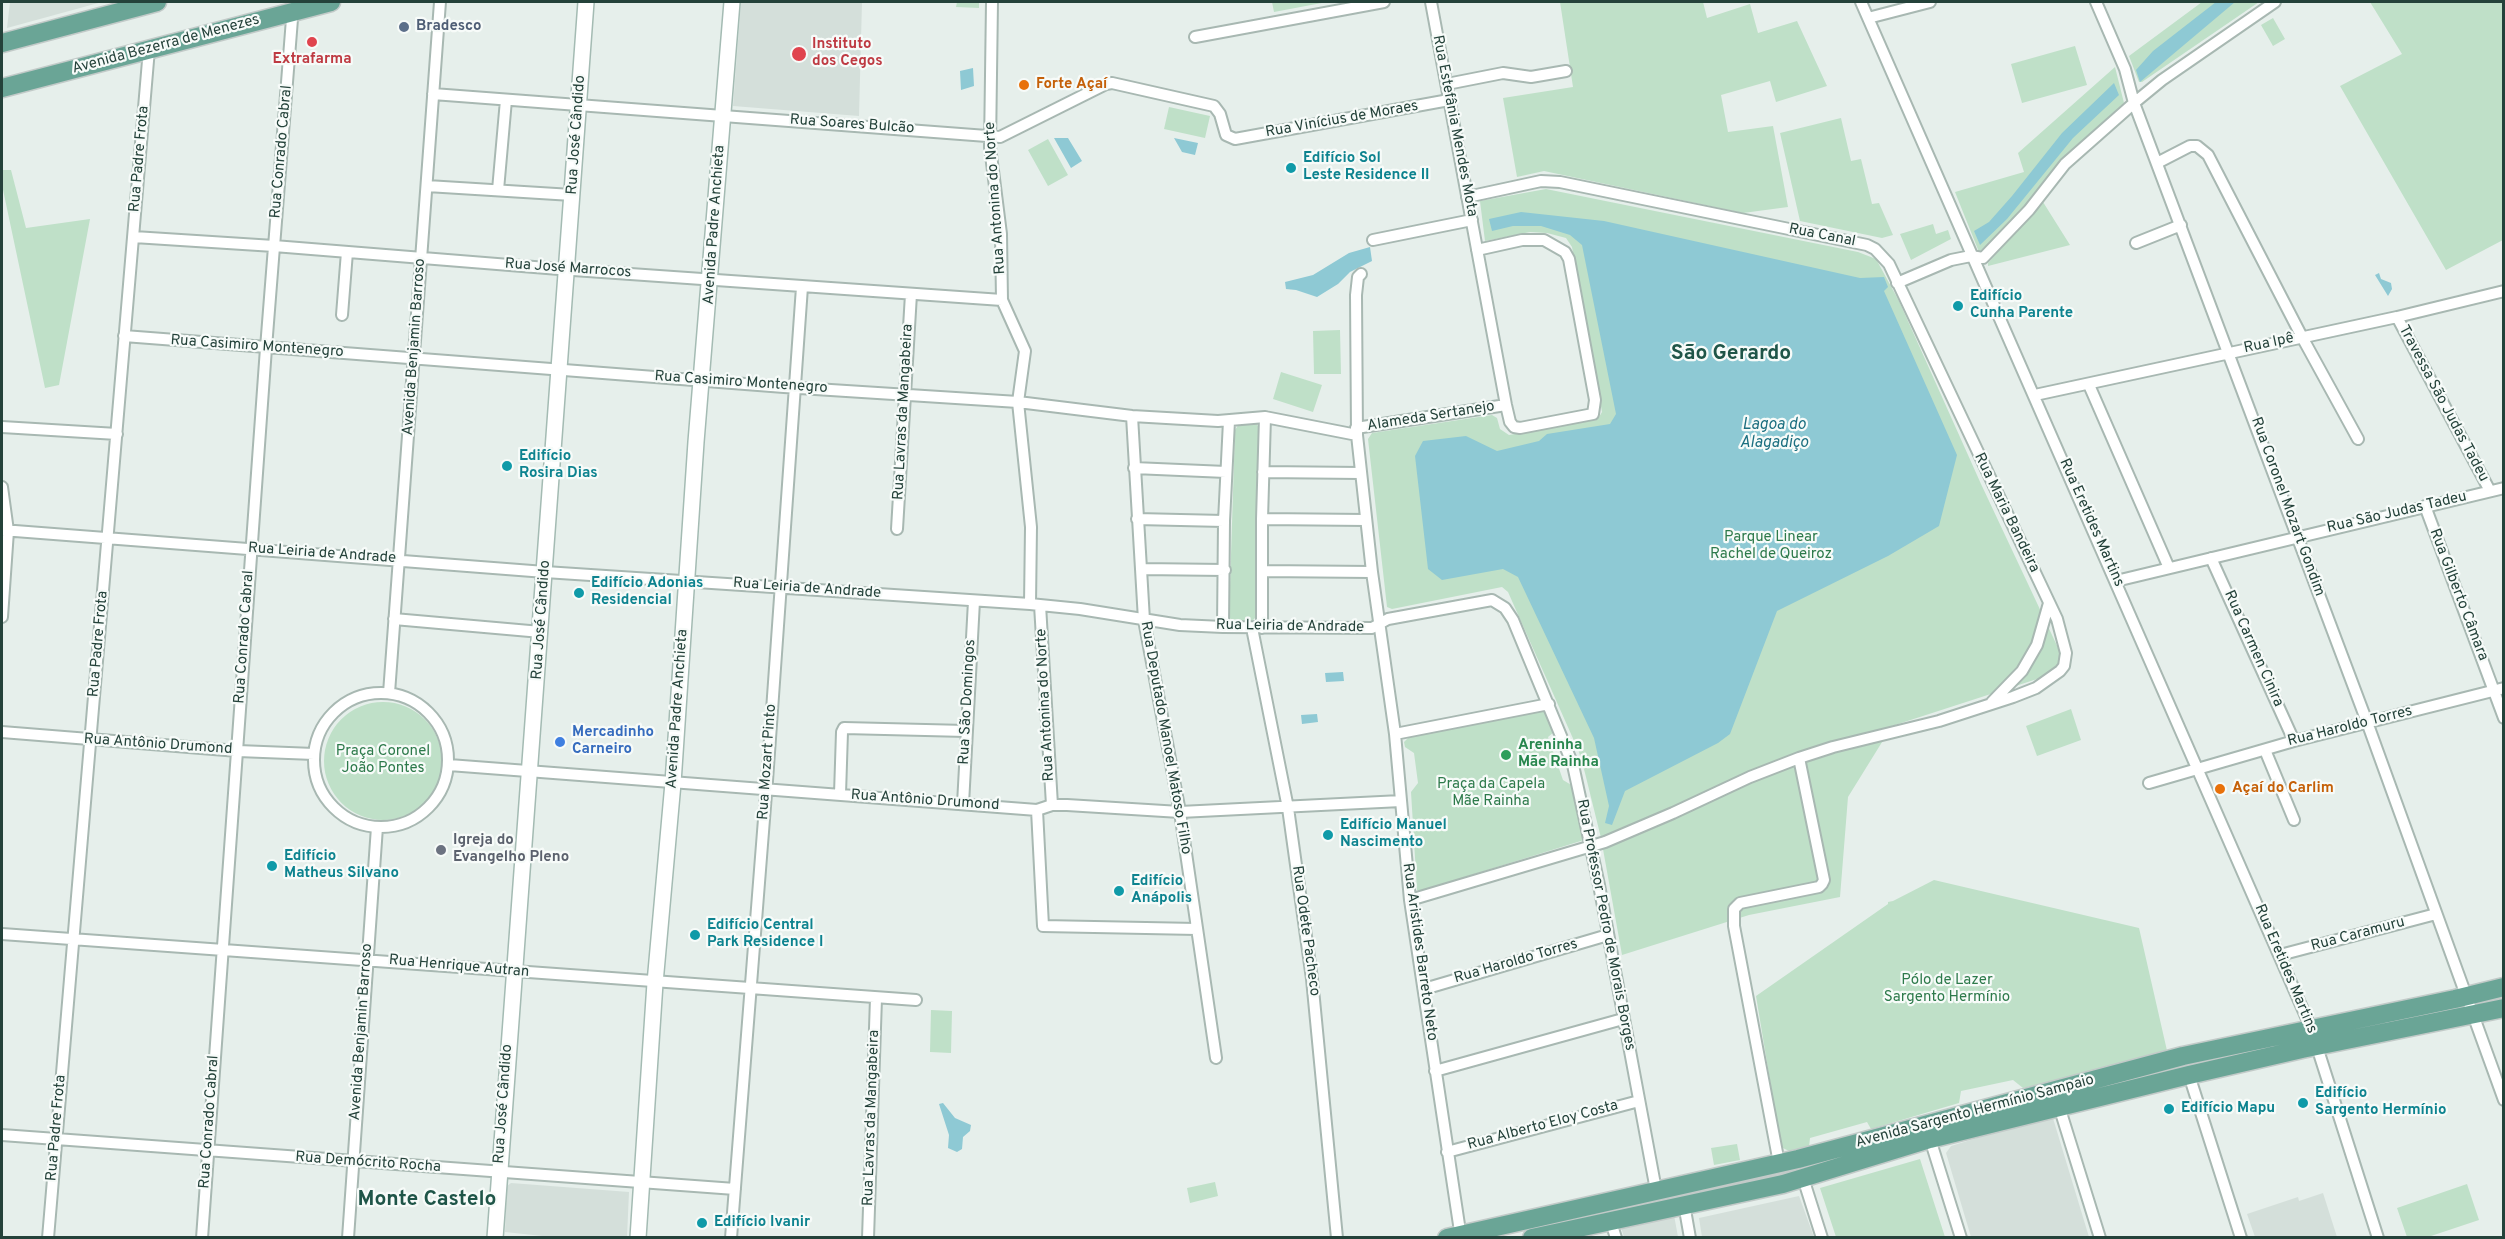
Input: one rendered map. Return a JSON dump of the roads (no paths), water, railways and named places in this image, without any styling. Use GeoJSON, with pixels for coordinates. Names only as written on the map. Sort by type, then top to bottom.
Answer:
{"type":"FeatureCollection","features":[{"type":"Feature","properties":{"kind":"main road"},"geometry":{"type":"LineString","coordinates":[[2,42],[114,7],[157,2]]}},
{"type":"Feature","properties":{"kind":"main road","name":"Avenida Bezerra de Menezes"},"geometry":{"type":"LineString","coordinates":[[2,88],[148,50],[297,6],[332,2]]}},
{"type":"Feature","properties":{"kind":"main road","name":"Avenida Sargento Hermínio Sampaio"},"geometry":{"type":"LineString","coordinates":[[1543,1236],[1610,1219],[1803,1178],[2057,1099],[2183,1056],[2504,987]]}},
{"type":"Feature","properties":{"kind":"main road","name":"Avenida Sargento Hermínio Sampaio"},"geometry":{"type":"LineString","coordinates":[[1456,1237],[2057,1099],[2188,1075],[2504,1008]]}},
{"type":"Feature","properties":{"kind":"street","name":"Avenida Benjamin Barroso"},"geometry":{"type":"LineString","coordinates":[[389,693],[440,2]]}},
{"type":"Feature","properties":{"kind":"street","name":"Rua José Cândido"},"geometry":{"type":"LineString","coordinates":[[495,1238],[586,2]]}},
{"type":"Feature","properties":{"kind":"street","name":"Avenida Padre Anchieta"},"geometry":{"type":"LineString","coordinates":[[638,1238],[673,783],[696,442],[703,380],[732,2]]}},
{"type":"Feature","properties":{"kind":"street","name":"Rua Antonina do Norte"},"geometry":{"type":"LineString","coordinates":[[992,2],[990,137],[1001,234],[1002,300],[1024,351],[1018,402],[1030,520],[1052,805]]}},
{"type":"Feature","properties":{"kind":"street"},"geometry":{"type":"LineString","coordinates":[[1195,37],[1384,2]]}},
{"type":"Feature","properties":{"kind":"street","name":"Rua Estefânia Mendes Mota"},"geometry":{"type":"LineString","coordinates":[[1431,2],[1447,84],[1449,100],[1472,220],[1477,250],[1506,405],[1510,422],[1515,428],[1588,417],[1593,414],[1595,409],[1569,260],[1565,252],[1544,240],[1522,240],[1477,250]]}},
{"type":"Feature","properties":{"kind":"street","name":"Rua Eretides Martins"},"geometry":{"type":"LineString","coordinates":[[1861,2],[2311,1028],[2378,1238]]}},
{"type":"Feature","properties":{"kind":"street"},"geometry":{"type":"LineString","coordinates":[[1868,18],[1930,2]]}},
{"type":"Feature","properties":{"kind":"street","name":"Rua Coronel Mozart Gondim"},"geometry":{"type":"LineString","coordinates":[[2096,2],[2125,69],[2134,103],[2230,352],[2504,1100]]}},
{"type":"Feature","properties":{"kind":"street"},"geometry":{"type":"LineString","coordinates":[[1897,284],[1951,260],[1971,256],[1983,258],[1990,253],[2065,164],[2134,103],[2162,80],[2275,2]]}},
{"type":"Feature","properties":{"kind":"street","name":"Rua Conrado Cabral"},"geometry":{"type":"LineString","coordinates":[[202,1238],[266,348],[292,20],[297,6]]}},
{"type":"Feature","properties":{"kind":"street","name":"Rua Padre Frota"},"geometry":{"type":"LineString","coordinates":[[48,1238],[148,50]]}},
{"type":"Feature","properties":{"kind":"street"},"geometry":{"type":"LineString","coordinates":[[1447,84],[1503,73],[1531,77],[1566,71]]}},
{"type":"Feature","properties":{"kind":"street","name":"Rua Soares Bulcão"},"geometry":{"type":"LineString","coordinates":[[433,94],[1000,137],[1112,83],[1214,106],[1220,114],[1226,135],[1235,139]]}},
{"type":"Feature","properties":{"kind":"street"},"geometry":{"type":"LineString","coordinates":[[498,190],[506,100]]}},
{"type":"Feature","properties":{"kind":"street","name":"Rua Vinícius de Moraes"},"geometry":{"type":"LineString","coordinates":[[1235,139],[1449,100]]}},
{"type":"Feature","properties":{"kind":"street"},"geometry":{"type":"LineString","coordinates":[[2157,163],[2190,146],[2197,146],[2208,155],[2302,337],[2358,439]]}},
{"type":"Feature","properties":{"kind":"street","name":"Rua Canal"},"geometry":{"type":"LineString","coordinates":[[1467,197],[1541,181],[1570,184],[1867,245],[1882,255],[1889,264],[1897,284]]}},
{"type":"Feature","properties":{"kind":"street"},"geometry":{"type":"LineString","coordinates":[[427,186],[572,195]]}},
{"type":"Feature","properties":{"kind":"street"},"geometry":{"type":"LineString","coordinates":[[1373,240],[1472,220]]}},
{"type":"Feature","properties":{"kind":"street"},"geometry":{"type":"LineString","coordinates":[[2136,243],[2181,225]]}},
{"type":"Feature","properties":{"kind":"street","name":"Rua José Marrocos"},"geometry":{"type":"LineString","coordinates":[[134,237],[1002,300]]}},
{"type":"Feature","properties":{"kind":"street"},"geometry":{"type":"LineString","coordinates":[[342,315],[347,252]]}},
{"type":"Feature","properties":{"kind":"street","name":"Rua Aristides Barreto Neto"},"geometry":{"type":"LineString","coordinates":[[1361,274],[1358,277],[1356,294],[1357,431],[1361,474],[1372,573],[1395,734],[1410,900],[1447,1152],[1456,1237]]}},
{"type":"Feature","properties":{"kind":"street","name":"Rua Maria Bandeira"},"geometry":{"type":"LineString","coordinates":[[1410,900],[1592,846],[1799,758],[1988,706],[2036,688],[2052,678],[2064,666],[2065,643],[2049,603],[1897,284]]}},
{"type":"Feature","properties":{"kind":"street","name":"Rua Mozart Pinto"},"geometry":{"type":"LineString","coordinates":[[731,1238],[802,287]]}},
{"type":"Feature","properties":{"kind":"street","name":"Rua Ipê"},"geometry":{"type":"LineString","coordinates":[[2035,395],[2089,385],[2504,291]]}},
{"type":"Feature","properties":{"kind":"street","name":"Rua Lavras da Mangabeira"},"geometry":{"type":"LineString","coordinates":[[897,529],[911,294]]}},
{"type":"Feature","properties":{"kind":"street","name":"Travessa São Judas Tadeu"},"geometry":{"type":"LineString","coordinates":[[2397,316],[2490,492]]}},
{"type":"Feature","properties":{"kind":"street","name":"Rua Casimiro Montenegro"},"geometry":{"type":"LineString","coordinates":[[124,336],[795,388],[1018,402],[1132,416],[1229,421],[1265,417],[1357,431]]}},
{"type":"Feature","properties":{"kind":"street"},"geometry":{"type":"LineString","coordinates":[[2089,385],[2169,568]]}},
{"type":"Feature","properties":{"kind":"street","name":"Alameda Sertanejo"},"geometry":{"type":"LineString","coordinates":[[1357,431],[1506,405]]}},
{"type":"Feature","properties":{"kind":"street","name":"Rua Deputado Manoel Matoso Filho"},"geometry":{"type":"LineString","coordinates":[[1132,416],[1144,620],[1180,812],[1216,1058]]}},
{"type":"Feature","properties":{"kind":"street","name":"Rua Odete Pacheco"},"geometry":{"type":"LineString","coordinates":[[1265,417],[1262,571],[1257,628],[1288,808],[1312,979],[1337,1238]]}},
{"type":"Feature","properties":{"kind":"street"},"geometry":{"type":"LineString","coordinates":[[1223,627],[1224,521],[1229,421]]}},
{"type":"Feature","properties":{"kind":"street"},"geometry":{"type":"LineString","coordinates":[[2,427],[117,434]]}},
{"type":"Feature","properties":{"kind":"street"},"geometry":{"type":"LineString","coordinates":[[1134,468],[1227,472]]}},
{"type":"Feature","properties":{"kind":"street"},"geometry":{"type":"LineString","coordinates":[[1263,472],[1361,474]]}},
{"type":"Feature","properties":{"kind":"street"},"geometry":{"type":"LineString","coordinates":[[2,487],[5,530],[2,617]]}},
{"type":"Feature","properties":{"kind":"street","name":"Rua São Judas Tadeu"},"geometry":{"type":"LineString","coordinates":[[2116,581],[2504,488]]}},
{"type":"Feature","properties":{"kind":"street","name":"Rua Gilberto Câmara"},"geometry":{"type":"LineString","coordinates":[[2425,506],[2499,689],[2504,718]]}},
{"type":"Feature","properties":{"kind":"street"},"geometry":{"type":"LineString","coordinates":[[1137,519],[1224,521]]}},
{"type":"Feature","properties":{"kind":"street"},"geometry":{"type":"LineString","coordinates":[[1262,519],[1366,520]]}},
{"type":"Feature","properties":{"kind":"street","name":"Rua Leiria de Andrade"},"geometry":{"type":"LineString","coordinates":[[5,530],[545,572],[1035,605],[1080,609],[1144,620],[1223,627],[1372,628],[1388,619],[1487,600],[1498,603]]}},
{"type":"Feature","properties":{"kind":"street","name":"Rua Carmen Cinira"},"geometry":{"type":"LineString","coordinates":[[2211,558],[2294,741]]}},
{"type":"Feature","properties":{"kind":"street"},"geometry":{"type":"LineString","coordinates":[[1141,569],[1225,570]]}},
{"type":"Feature","properties":{"kind":"street"},"geometry":{"type":"LineString","coordinates":[[1262,571],[1372,573]]}},
{"type":"Feature","properties":{"kind":"street","name":"Rua São Domingos"},"geometry":{"type":"LineString","coordinates":[[963,804],[974,601]]}},
{"type":"Feature","properties":{"kind":"street","name":"Rua Professor Pedro de Morais Borges"},"geometry":{"type":"LineString","coordinates":[[1498,603],[1505,608],[1513,620],[1550,704],[1573,765],[1592,846],[1656,1190]]}},
{"type":"Feature","properties":{"kind":"street"},"geometry":{"type":"LineString","coordinates":[[1988,706],[2022,671],[2037,645],[2049,603]]}},
{"type":"Feature","properties":{"kind":"street"},"geometry":{"type":"LineString","coordinates":[[394,619],[541,632]]}},
{"type":"Feature","properties":{"kind":"street","name":"Rua Haroldo Torres"},"geometry":{"type":"LineString","coordinates":[[2149,783],[2294,741],[2499,689]]}},
{"type":"Feature","properties":{"kind":"street"},"geometry":{"type":"LineString","coordinates":[[389,693],[409,699],[426,710],[440,726],[447,746],[449,765],[445,781],[430,806],[406,822],[377,827],[356,822],[338,811],[324,795],[315,776],[314,754],[323,725],[344,704],[366,695],[389,693]]}},
{"type":"Feature","properties":{"kind":"street"},"geometry":{"type":"LineString","coordinates":[[1395,734],[1550,704]]}},
{"type":"Feature","properties":{"kind":"street"},"geometry":{"type":"LineString","coordinates":[[840,794],[844,728],[966,731]]}},
{"type":"Feature","properties":{"kind":"street","name":"Rua Antônio Drumond"},"geometry":{"type":"LineString","coordinates":[[2,732],[238,751],[314,754]]}},
{"type":"Feature","properties":{"kind":"street"},"geometry":{"type":"LineString","coordinates":[[2265,750],[2294,820]]}},
{"type":"Feature","properties":{"kind":"street"},"geometry":{"type":"LineString","coordinates":[[1779,1163],[1734,926],[1734,909],[1740,903],[1819,887],[1824,880],[1799,758]]}},
{"type":"Feature","properties":{"kind":"street","name":"Rua Antônio Drumond"},"geometry":{"type":"LineString","coordinates":[[449,765],[1037,810],[1052,805],[1180,812],[1401,801]]}},
{"type":"Feature","properties":{"kind":"street"},"geometry":{"type":"LineString","coordinates":[[1037,810],[1043,926],[1197,929]]}},
{"type":"Feature","properties":{"kind":"street","name":"Avenida Benjamin Barroso"},"geometry":{"type":"LineString","coordinates":[[348,1238],[377,827]]}},
{"type":"Feature","properties":{"kind":"street","name":"Rua Caramuru"},"geometry":{"type":"LineString","coordinates":[[2280,955],[2436,914]]}},
{"type":"Feature","properties":{"kind":"street","name":"Rua Henrique Autran"},"geometry":{"type":"LineString","coordinates":[[2,934],[916,1000]]}},
{"type":"Feature","properties":{"kind":"street","name":"Rua Haroldo Torres"},"geometry":{"type":"LineString","coordinates":[[1424,989],[1608,935]]}},
{"type":"Feature","properties":{"kind":"street","name":"Rua Lavras da Mangabeira"},"geometry":{"type":"LineString","coordinates":[[868,1238],[876,998]]}},
{"type":"Feature","properties":{"kind":"street"},"geometry":{"type":"LineString","coordinates":[[1435,1071],[1623,1019]]}},
{"type":"Feature","properties":{"kind":"street"},"geometry":{"type":"LineString","coordinates":[[2188,1075],[2241,1238]]}},
{"type":"Feature","properties":{"kind":"street"},"geometry":{"type":"LineString","coordinates":[[2057,1099],[2100,1238]]}},
{"type":"Feature","properties":{"kind":"street","name":"Rua Alberto Eloy Costa"},"geometry":{"type":"LineString","coordinates":[[1447,1152],[1639,1101]]}},
{"type":"Feature","properties":{"kind":"street","name":"Rua Demócrito Rocha"},"geometry":{"type":"LineString","coordinates":[[2,1135],[735,1189]]}},
{"type":"Feature","properties":{"kind":"street"},"geometry":{"type":"LineString","coordinates":[[1930,1139],[1961,1238]]}},
{"type":"Feature","properties":{"kind":"street"},"geometry":{"type":"LineString","coordinates":[[1803,1178],[1822,1238]]}},
{"type":"Feature","properties":{"kind":"street"},"geometry":{"type":"LineString","coordinates":[[1684,1204],[1690,1238]]}},
{"type":"Feature","properties":{"kind":"street"},"geometry":{"type":"LineString","coordinates":[[1610,1219],[1616,1238]]}},
{"type":"Feature","properties":{"kind":"water"},"geometry":{"type":"Polygon","coordinates":[[[2216,2],[2235,2],[2140,82],[2136,70],[2153,51],[2216,2]]]}},
{"type":"Feature","properties":{"kind":"water"},"geometry":{"type":"Polygon","coordinates":[[[973,68],[974,86],[961,90],[960,71],[973,68]]]}},
{"type":"Feature","properties":{"kind":"water"},"geometry":{"type":"Polygon","coordinates":[[[2114,83],[2119,95],[2073,138],[2007,219],[1980,245],[1974,231],[1989,222],[2062,133],[2114,83]]]}},
{"type":"Feature","properties":{"kind":"water"},"geometry":{"type":"Polygon","coordinates":[[[1054,138],[1068,138],[1082,161],[1071,168],[1054,138]]]}},
{"type":"Feature","properties":{"kind":"water"},"geometry":{"type":"Polygon","coordinates":[[[1174,138],[1198,143],[1195,155],[1182,152],[1174,138]]]}},
{"type":"Feature","properties":{"kind":"water","name":"Lagoa do Alagadiço"},"geometry":{"type":"Polygon","coordinates":[[[1521,212],[1604,221],[1860,278],[1884,277],[1888,287],[1884,291],[1957,455],[1939,526],[1888,556],[1777,611],[1730,734],[1718,743],[1625,791],[1612,825],[1605,823],[1609,806],[1594,738],[1518,577],[1503,569],[1442,580],[1428,569],[1415,456],[1423,441],[1466,436],[1497,451],[1539,441],[1547,434],[1610,424],[1616,414],[1582,245],[1570,235],[1541,226],[1513,226],[1492,231],[1489,219],[1521,212]]]}},
{"type":"Feature","properties":{"kind":"water"},"geometry":{"type":"Polygon","coordinates":[[[1370,247],[1372,261],[1350,272],[1338,284],[1317,297],[1286,289],[1285,282],[1313,275],[1349,253],[1370,247]]]}},
{"type":"Feature","properties":{"kind":"water"},"geometry":{"type":"Polygon","coordinates":[[[2379,273],[2381,279],[2391,283],[2392,289],[2388,296],[2375,275],[2379,273]]]}},
{"type":"Feature","properties":{"kind":"water"},"geometry":{"type":"Polygon","coordinates":[[[1343,672],[1344,681],[1326,682],[1325,673],[1343,672]]]}},
{"type":"Feature","properties":{"kind":"water"},"geometry":{"type":"Polygon","coordinates":[[[1317,714],[1318,722],[1302,724],[1301,715],[1317,714]]]}},
{"type":"Feature","properties":{"kind":"water"},"geometry":{"type":"Polygon","coordinates":[[[943,1103],[955,1118],[971,1125],[970,1131],[963,1137],[962,1149],[957,1152],[948,1148],[949,1135],[939,1104],[943,1103]]]}},
{"type":"Feature","properties":{"kind":"place","name":"Bradesco"},"geometry":{"type":"Point","coordinates":[404,27]}},
{"type":"Feature","properties":{"kind":"place","name":"Extrafarma"},"geometry":{"type":"Point","coordinates":[312,42]}},
{"type":"Feature","properties":{"kind":"place","name":"Instituto dos Cegos"},"geometry":{"type":"Point","coordinates":[799,54]}},
{"type":"Feature","properties":{"kind":"place","name":"Forte Açaí"},"geometry":{"type":"Point","coordinates":[1024,85]}},
{"type":"Feature","properties":{"kind":"place","name":"Edifício Sol Leste Residence II"},"geometry":{"type":"Point","coordinates":[1291,168]}},
{"type":"Feature","properties":{"kind":"place","name":"Edifício Cunha Parente"},"geometry":{"type":"Point","coordinates":[1958,306]}},
{"type":"Feature","properties":{"kind":"place","name":"Edifício Rosira Dias"},"geometry":{"type":"Point","coordinates":[507,466]}},
{"type":"Feature","properties":{"kind":"place","name":"Edifício Adonias Residencial"},"geometry":{"type":"Point","coordinates":[579,593]}},
{"type":"Feature","properties":{"kind":"place","name":"Mercadinho Carneiro"},"geometry":{"type":"Point","coordinates":[560,742]}},
{"type":"Feature","properties":{"kind":"place","name":"Areninha Mãe Rainha"},"geometry":{"type":"Point","coordinates":[1506,755]}},
{"type":"Feature","properties":{"kind":"place","name":"Açaí do Carlim"},"geometry":{"type":"Point","coordinates":[2220,789]}},
{"type":"Feature","properties":{"kind":"place","name":"Edifício Manuel Nascimento"},"geometry":{"type":"Point","coordinates":[1328,835]}},
{"type":"Feature","properties":{"kind":"place","name":"Igreja do Evangelho Pleno"},"geometry":{"type":"Point","coordinates":[441,850]}},
{"type":"Feature","properties":{"kind":"place","name":"Edifício Matheus Silvano"},"geometry":{"type":"Point","coordinates":[272,866]}},
{"type":"Feature","properties":{"kind":"place","name":"Edifício Anápolis"},"geometry":{"type":"Point","coordinates":[1119,891]}},
{"type":"Feature","properties":{"kind":"place","name":"Edifício Central Park Residence I"},"geometry":{"type":"Point","coordinates":[695,935]}},
{"type":"Feature","properties":{"kind":"place","name":"Edifício Sargento Hermínio"},"geometry":{"type":"Point","coordinates":[2303,1103]}},
{"type":"Feature","properties":{"kind":"place","name":"Edifício Mapu"},"geometry":{"type":"Point","coordinates":[2169,1109]}},
{"type":"Feature","properties":{"kind":"place","name":"Edifício Ivanir"},"geometry":{"type":"Point","coordinates":[702,1223]}},
{"type":"Feature","properties":{"kind":"district","name":"São Gerardo"},"geometry":{"type":"Point","coordinates":[1731,355]}},
{"type":"Feature","properties":{"kind":"district","name":"Monte Castelo"},"geometry":{"type":"Point","coordinates":[427,1201]}},
{"type":"Feature","properties":{"kind":"park label","name":"Parque Linear Rachel de Queiroz"},"geometry":{"type":"Point","coordinates":[1771,546]}},
{"type":"Feature","properties":{"kind":"park label","name":"Praça Coronel João Pontes"},"geometry":{"type":"Point","coordinates":[383,760]}},
{"type":"Feature","properties":{"kind":"park label","name":"Praça da Capela Mãe Rainha"},"geometry":{"type":"Point","coordinates":[1491,794]}},
{"type":"Feature","properties":{"kind":"park label","name":"Pólo de Lazer Sargento Hermínio"},"geometry":{"type":"Point","coordinates":[1947,990]}}]}
